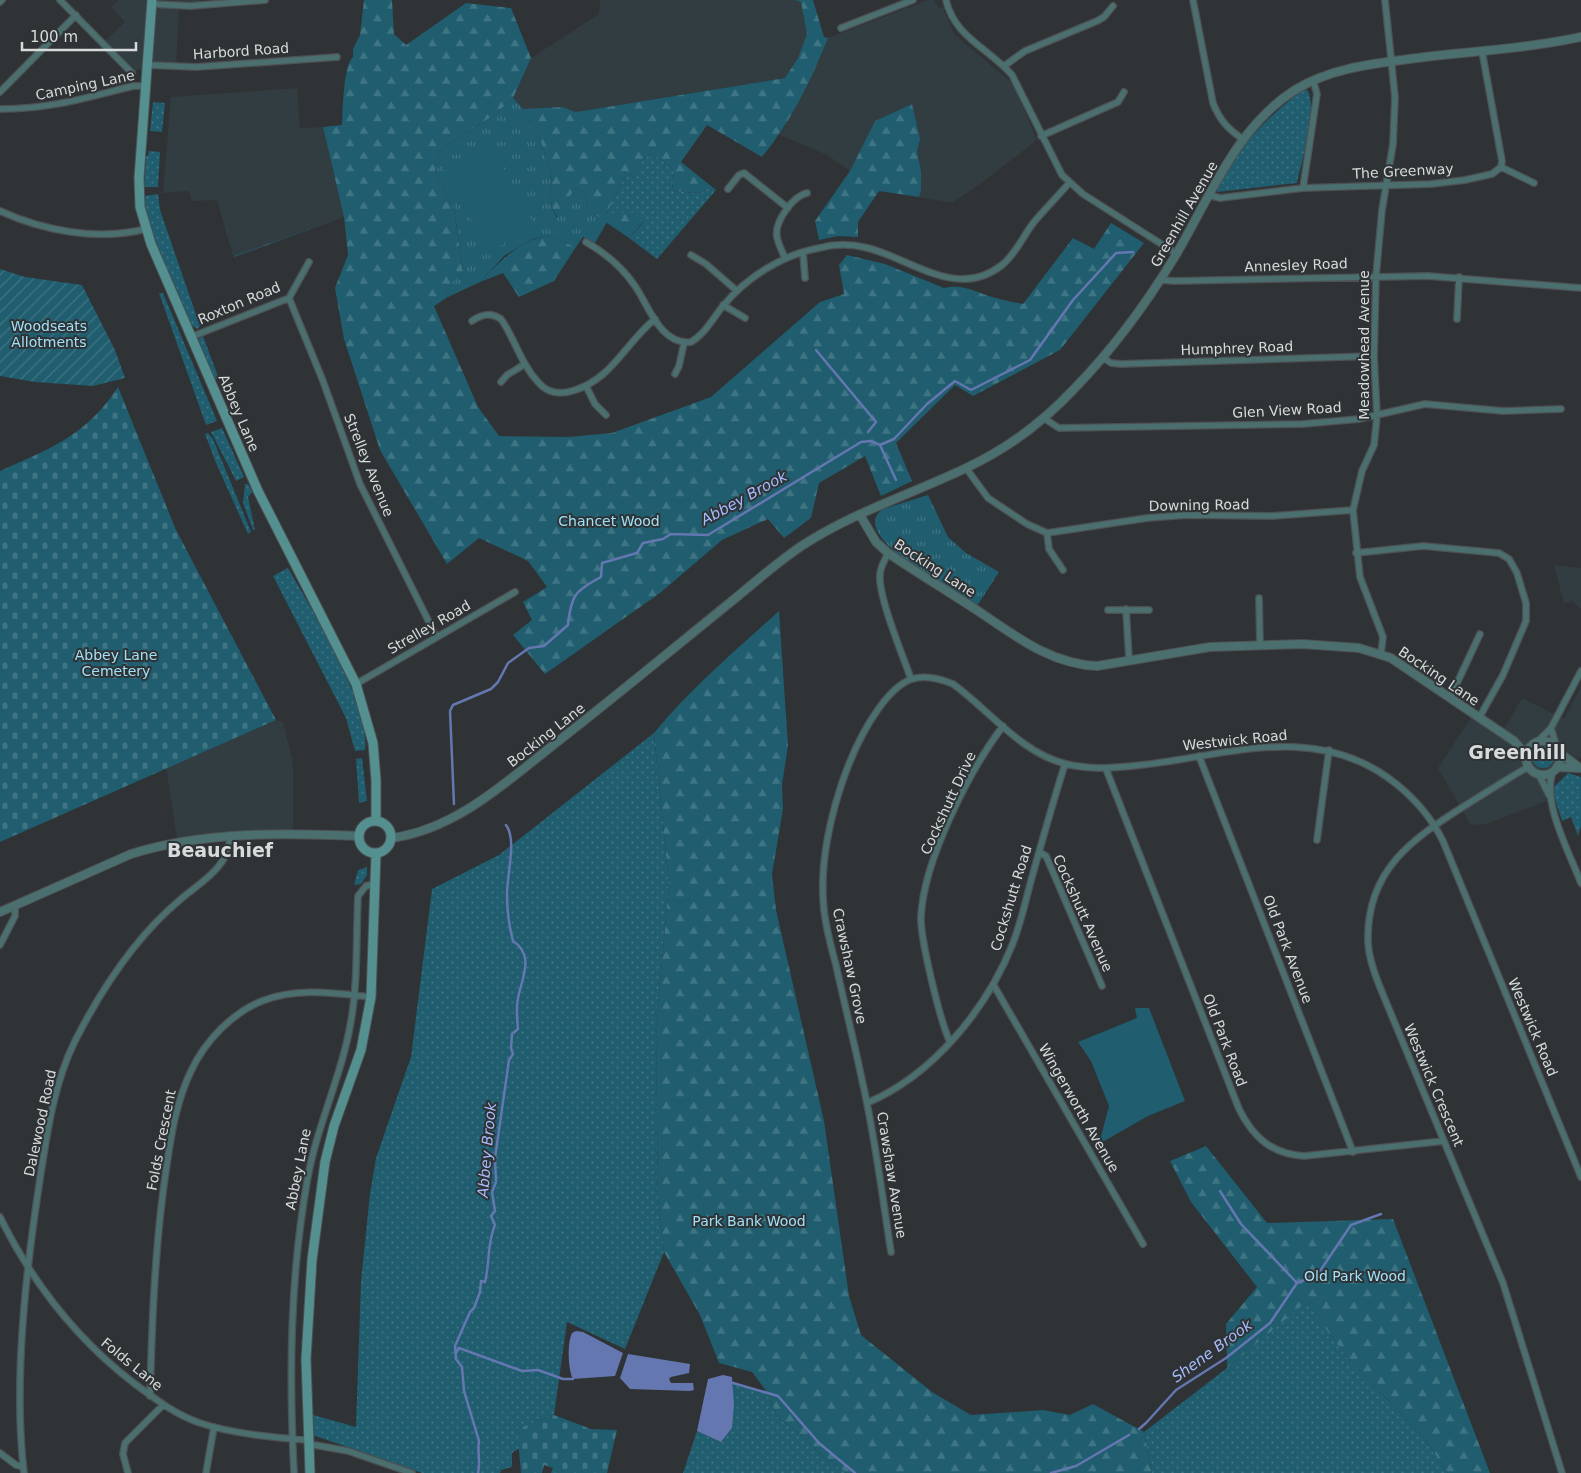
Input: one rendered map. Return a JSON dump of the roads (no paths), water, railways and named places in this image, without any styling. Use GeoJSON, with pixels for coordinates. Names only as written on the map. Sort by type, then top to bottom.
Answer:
{"type":"FeatureCollection","features":[{"type":"Feature","properties":{"kind":"main road","name":"Abbey Lane"},"geometry":{"type":"LineString","coordinates":[[152,2],[138,184],[140,207],[146,229],[264,504],[356,684],[367,717],[373,745],[376,780],[376,821]]}},
{"type":"Feature","properties":{"kind":"main road"},"geometry":{"type":"LineString","coordinates":[[376,821],[387,826],[392,838],[388,848],[376,854],[364,849],[359,836],[364,825],[376,821]]}},
{"type":"Feature","properties":{"kind":"main road","name":"Abbey Lane"},"geometry":{"type":"LineString","coordinates":[[310,1473],[306,1359],[308,1312],[320,1198],[325,1162],[334,1126],[360,1050],[371,997],[376,854]]}},
{"type":"Feature","properties":{"kind":"street"},"geometry":{"type":"LineString","coordinates":[[60,0],[132,73]]}},
{"type":"Feature","properties":{"kind":"street"},"geometry":{"type":"LineString","coordinates":[[152,2],[190,6],[265,0]]}},
{"type":"Feature","properties":{"kind":"street"},"geometry":{"type":"LineString","coordinates":[[841,28],[913,0]]}},
{"type":"Feature","properties":{"kind":"street"},"geometry":{"type":"LineString","coordinates":[[946,0],[951,16],[960,29],[1004,66],[1022,95],[1056,168],[1070,183],[1177,254]]}},
{"type":"Feature","properties":{"kind":"street"},"geometry":{"type":"LineString","coordinates":[[1193,0],[1212,103],[1219,118],[1226,127],[1244,140]]}},
{"type":"Feature","properties":{"kind":"street","name":"Meadowhead Avenue"},"geometry":{"type":"LineString","coordinates":[[1381,653],[1383,637],[1368,601],[1356,553],[1353,510],[1360,476],[1374,446],[1377,416],[1374,356],[1376,276],[1395,118],[1393,61],[1384,0]]}},
{"type":"Feature","properties":{"kind":"street"},"geometry":{"type":"LineString","coordinates":[[1004,66],[1025,51],[1097,21],[1110,12],[1113,6]]}},
{"type":"Feature","properties":{"kind":"street"},"geometry":{"type":"LineString","coordinates":[[0,92],[76,15]]}},
{"type":"Feature","properties":{"kind":"street","name":"Greenhill Avenue"},"geometry":{"type":"LineString","coordinates":[[860,514],[966,468],[996,452],[1044,419],[1077,386],[1102,357],[1161,280],[1208,196],[1244,140],[1272,107],[1297,89],[1314,80],[1364,65],[1581,37]]}},
{"type":"Feature","properties":{"kind":"street"},"geometry":{"type":"LineString","coordinates":[[1482,51],[1501,153],[1501,167],[1534,183]]}},
{"type":"Feature","properties":{"kind":"street","name":"Harbord Road"},"geometry":{"type":"LineString","coordinates":[[147,65],[196,67],[337,57]]}},
{"type":"Feature","properties":{"kind":"street"},"geometry":{"type":"LineString","coordinates":[[1303,188],[1317,94],[1314,80]]}},
{"type":"Feature","properties":{"kind":"street","name":"Camping Lane"},"geometry":{"type":"LineString","coordinates":[[0,109],[32,109],[58,106],[135,86],[146,86]]}},
{"type":"Feature","properties":{"kind":"street"},"geometry":{"type":"LineString","coordinates":[[1041,136],[1118,102],[1124,92]]}},
{"type":"Feature","properties":{"kind":"street","name":"The Greenway"},"geometry":{"type":"LineString","coordinates":[[1208,196],[1226,198],[1303,188],[1386,186],[1465,180],[1492,174],[1501,167]]}},
{"type":"Feature","properties":{"kind":"street"},"geometry":{"type":"LineString","coordinates":[[728,189],[739,175],[744,173],[788,208]]}},
{"type":"Feature","properties":{"kind":"street"},"geometry":{"type":"LineString","coordinates":[[586,242],[621,269],[635,285],[654,320],[675,341],[684,343],[696,339],[724,305],[750,279],[803,252],[834,245],[866,248],[941,276],[958,280],[978,278],[1004,264],[1034,222],[1070,183]]}},
{"type":"Feature","properties":{"kind":"street"},"geometry":{"type":"LineString","coordinates":[[786,259],[777,232],[788,208],[798,196],[807,193]]}},
{"type":"Feature","properties":{"kind":"street"},"geometry":{"type":"LineString","coordinates":[[0,211],[32,223],[70,231],[116,234],[146,229]]}},
{"type":"Feature","properties":{"kind":"street"},"geometry":{"type":"LineString","coordinates":[[803,252],[805,278]]}},
{"type":"Feature","properties":{"kind":"street"},"geometry":{"type":"LineString","coordinates":[[691,255],[706,264],[737,291]]}},
{"type":"Feature","properties":{"kind":"street","name":"Roxton Road"},"geometry":{"type":"LineString","coordinates":[[191,337],[289,298],[309,262]]}},
{"type":"Feature","properties":{"kind":"street","name":"Annesley Road"},"geometry":{"type":"LineString","coordinates":[[1161,280],[1376,276],[1459,277],[1581,288]]}},
{"type":"Feature","properties":{"kind":"street"},"geometry":{"type":"LineString","coordinates":[[1456,319],[1459,277]]}},
{"type":"Feature","properties":{"kind":"street","name":"Strelley Avenue"},"geometry":{"type":"LineString","coordinates":[[289,298],[323,381],[360,484],[436,636]]}},
{"type":"Feature","properties":{"kind":"street"},"geometry":{"type":"LineString","coordinates":[[724,305],[745,318]]}},
{"type":"Feature","properties":{"kind":"street"},"geometry":{"type":"LineString","coordinates":[[472,322],[488,314],[495,315],[501,319],[525,364],[539,384],[551,392],[568,392],[586,386],[600,378],[613,366],[642,330],[654,320]]}},
{"type":"Feature","properties":{"kind":"street"},"geometry":{"type":"LineString","coordinates":[[675,374],[680,366],[684,343]]}},
{"type":"Feature","properties":{"kind":"street","name":"Humphrey Road"},"geometry":{"type":"LineString","coordinates":[[1102,357],[1111,363],[1121,364],[1374,356]]}},
{"type":"Feature","properties":{"kind":"street"},"geometry":{"type":"LineString","coordinates":[[501,382],[507,375],[525,364]]}},
{"type":"Feature","properties":{"kind":"street"},"geometry":{"type":"LineString","coordinates":[[586,386],[595,404],[606,415]]}},
{"type":"Feature","properties":{"kind":"street","name":"Glen View Road"},"geometry":{"type":"LineString","coordinates":[[1044,419],[1059,428],[1303,424],[1377,416],[1425,404],[1503,411],[1561,409]]}},
{"type":"Feature","properties":{"kind":"street"},"geometry":{"type":"LineString","coordinates":[[966,468],[988,498],[1027,524],[1047,533],[1049,549],[1063,570]]}},
{"type":"Feature","properties":{"kind":"street","name":"Downing Road"},"geometry":{"type":"LineString","coordinates":[[1047,533],[1147,518],[1186,515],[1272,516],[1353,510]]}},
{"type":"Feature","properties":{"kind":"street","name":"Bocking Lane"},"geometry":{"type":"LineString","coordinates":[[392,838],[428,829],[478,803],[568,734],[800,547],[860,514],[876,542],[888,553],[1048,655],[1079,665],[1097,666],[1210,647],[1260,644],[1336,646],[1381,653],[1416,673],[1514,741],[1526,755]]}},
{"type":"Feature","properties":{"kind":"street"},"geometry":{"type":"LineString","coordinates":[[1356,553],[1423,546],[1499,553],[1509,559],[1516,572],[1526,603],[1526,621],[1503,675],[1479,718]]}},
{"type":"Feature","properties":{"kind":"street"},"geometry":{"type":"LineString","coordinates":[[888,553],[880,573],[881,586],[911,679]]}},
{"type":"Feature","properties":{"kind":"street","name":"Strelley Road"},"geometry":{"type":"LineString","coordinates":[[356,684],[514,592]]}},
{"type":"Feature","properties":{"kind":"street"},"geometry":{"type":"LineString","coordinates":[[1259,598],[1260,644]]}},
{"type":"Feature","properties":{"kind":"street"},"geometry":{"type":"LineString","coordinates":[[1126,609],[1129,660]]}},
{"type":"Feature","properties":{"kind":"street"},"geometry":{"type":"LineString","coordinates":[[1108,610],[1149,610]]}},
{"type":"Feature","properties":{"kind":"street"},"geometry":{"type":"LineString","coordinates":[[1450,698],[1480,634]]}},
{"type":"Feature","properties":{"kind":"street"},"geometry":{"type":"LineString","coordinates":[[1581,671],[1551,728],[1526,755],[1528,767],[1539,775],[1550,797],[1581,883]]}},
{"type":"Feature","properties":{"kind":"street","name":"Westwick Road"},"geometry":{"type":"LineString","coordinates":[[911,679],[929,677],[953,684],[1034,749],[1065,764],[1106,769],[1290,746],[1330,750],[1361,762],[1379,772],[1408,794],[1435,824],[1581,1177]]}},
{"type":"Feature","properties":{"kind":"street","name":"Crawshaw Grove"},"geometry":{"type":"LineString","coordinates":[[867,1103],[826,925],[823,894],[826,863],[834,808],[856,750],[889,695],[901,683],[911,679]]}},
{"type":"Feature","properties":{"kind":"street","name":"Cockshutt Drive"},"geometry":{"type":"LineString","coordinates":[[950,1042],[922,932],[922,904],[934,864],[958,804],[988,746],[1003,726]]}},
{"type":"Feature","properties":{"kind":"street"},"geometry":{"type":"LineString","coordinates":[[1551,728],[1560,754],[1581,768]]}},
{"type":"Feature","properties":{"kind":"street","name":"Bocking Lane"},"geometry":{"type":"LineString","coordinates":[[1514,741],[1536,742]]}},
{"type":"Feature","properties":{"kind":"street"},"geometry":{"type":"LineString","coordinates":[[1536,742],[1548,741],[1556,745]]}},
{"type":"Feature","properties":{"kind":"street"},"geometry":{"type":"LineString","coordinates":[[1317,840],[1330,750]]}},
{"type":"Feature","properties":{"kind":"street"},"geometry":{"type":"LineString","coordinates":[[1550,797],[1549,784],[1560,754]]}},
{"type":"Feature","properties":{"kind":"street","name":"Old Park Avenue"},"geometry":{"type":"LineString","coordinates":[[1199,756],[1353,1152]]}},
{"type":"Feature","properties":{"kind":"street","name":"Cockshutt Road"},"geometry":{"type":"LineString","coordinates":[[867,1103],[888,1094],[920,1072],[966,1024],[993,984],[1013,942],[1065,764]]}},
{"type":"Feature","properties":{"kind":"street","name":"Westwick Crescent"},"geometry":{"type":"LineString","coordinates":[[1528,767],[1435,824],[1413,840],[1402,852],[1382,879],[1371,911],[1368,944],[1374,971],[1384,997],[1503,1283],[1562,1473]]}},
{"type":"Feature","properties":{"kind":"street"},"geometry":{"type":"LineString","coordinates":[[1539,775],[1555,770],[1581,768]]}},
{"type":"Feature","properties":{"kind":"street","name":"Old Park Road"},"geometry":{"type":"LineString","coordinates":[[1106,769],[1246,1122],[1262,1142],[1282,1153],[1304,1156],[1444,1141]]}},
{"type":"Feature","properties":{"kind":"street"},"geometry":{"type":"LineString","coordinates":[[0,912],[131,854],[180,842],[278,834],[359,836]]}},
{"type":"Feature","properties":{"kind":"street","name":"Dalewood Road"},"geometry":{"type":"LineString","coordinates":[[23,1470],[20,1416],[28,1270],[50,1124],[59,1085],[75,1041],[98,999],[130,951],[173,906],[228,856],[230,837]]}},
{"type":"Feature","properties":{"kind":"street","name":"Cockshutt Avenue"},"geometry":{"type":"LineString","coordinates":[[1039,852],[1046,856],[1102,986]]}},
{"type":"Feature","properties":{"kind":"street","name":"Abbey Lane"},"geometry":{"type":"LineString","coordinates":[[294,1473],[290,1361],[292,1315],[307,1183],[312,1156],[346,1043],[354,995],[358,896],[366,886],[374,884]]}},
{"type":"Feature","properties":{"kind":"street"},"geometry":{"type":"LineString","coordinates":[[0,945],[15,916],[14,905]]}},
{"type":"Feature","properties":{"kind":"street","name":"Wingerworth Avenue"},"geometry":{"type":"LineString","coordinates":[[993,984],[1143,1244]]}},
{"type":"Feature","properties":{"kind":"street","name":"Folds Crescent"},"geometry":{"type":"LineString","coordinates":[[150,1396],[153,1306],[163,1192],[177,1109],[192,1069],[203,1050],[220,1030],[246,1009],[262,1000],[302,992],[371,997]]}},
{"type":"Feature","properties":{"kind":"street","name":"Crawshaw Avenue"},"geometry":{"type":"LineString","coordinates":[[867,1103],[892,1252]]}},
{"type":"Feature","properties":{"kind":"street","name":"Folds Lane"},"geometry":{"type":"LineString","coordinates":[[0,1217],[28,1270],[81,1337],[119,1372],[163,1405],[199,1423],[309,1442],[348,1451],[412,1473]]}},
{"type":"Feature","properties":{"kind":"street"},"geometry":{"type":"LineString","coordinates":[[128,1473],[123,1454],[125,1442],[163,1405]]}},
{"type":"Feature","properties":{"kind":"street"},"geometry":{"type":"LineString","coordinates":[[206,1473],[214,1427]]}},
{"type":"Feature","properties":{"kind":"street"},"geometry":{"type":"LineString","coordinates":[[0,1453],[23,1470]]}},
{"type":"Feature","properties":{"kind":"waterway","name":"Abbey Brook"},"geometry":{"type":"LineString","coordinates":[[454,804],[450,711],[453,705],[491,689],[498,682],[508,663],[529,648],[544,646],[568,625],[573,600],[580,590],[601,577],[602,563],[637,553],[643,543],[663,539],[671,534],[708,535],[861,442],[871,441],[880,445],[894,439],[927,404],[955,381],[971,390],[1030,360],[1073,300],[1116,253],[1133,252]]}},
{"type":"Feature","properties":{"kind":"waterway"},"geometry":{"type":"LineString","coordinates":[[816,350],[876,422],[868,432]]}},
{"type":"Feature","properties":{"kind":"waterway"},"geometry":{"type":"LineString","coordinates":[[880,445],[896,480]]}},
{"type":"Feature","properties":{"kind":"waterway","name":"Abbey Brook"},"geometry":{"type":"LineString","coordinates":[[478,1473],[479,1441],[464,1391],[462,1367],[456,1359],[455,1346],[470,1312],[474,1308],[480,1292],[481,1281],[485,1282],[487,1275],[491,1238],[495,1225],[491,1216],[495,1211],[492,1192],[496,1182],[495,1158],[509,1060],[513,1054],[511,1048],[512,1034],[518,1029],[517,1002],[525,967],[524,953],[513,941],[508,918],[507,894],[511,839],[506,825]]}},
{"type":"Feature","properties":{"kind":"waterway"},"geometry":{"type":"LineString","coordinates":[[1220,1191],[1241,1224],[1297,1283]]}},
{"type":"Feature","properties":{"kind":"waterway","name":"Shene Brook"},"geometry":{"type":"LineString","coordinates":[[1139,1429],[1176,1390],[1226,1358],[1270,1323],[1297,1283],[1318,1274],[1351,1225],[1381,1214]]}},
{"type":"Feature","properties":{"kind":"waterway","name":"Shene Brook"},"geometry":{"type":"LineString","coordinates":[[456,1353],[459,1348],[522,1371],[538,1370],[563,1379],[573,1379]]}},
{"type":"Feature","properties":{"kind":"waterway","name":"Shene Brook"},"geometry":{"type":"LineString","coordinates":[[733,1383],[778,1396],[819,1443],[855,1473]]}},
{"type":"Feature","properties":{"kind":"waterway","name":"Shene Brook"},"geometry":{"type":"LineString","coordinates":[[1051,1473],[1076,1466],[1129,1435]]}},
{"type":"Feature","properties":{"kind":"district","name":"Greenhill"},"geometry":{"type":"Point","coordinates":[1517,752]}},
{"type":"Feature","properties":{"kind":"district","name":"Beauchief"},"geometry":{"type":"Point","coordinates":[220,850]}},
{"type":"Feature","properties":{"kind":"park label","name":"Woodseats Allotments"},"geometry":{"type":"Point","coordinates":[49,334]}},
{"type":"Feature","properties":{"kind":"park label","name":"Chancet Wood"},"geometry":{"type":"Point","coordinates":[609,521]}},
{"type":"Feature","properties":{"kind":"park label","name":"Abbey Lane Cemetery"},"geometry":{"type":"Point","coordinates":[116,664]}},
{"type":"Feature","properties":{"kind":"park label","name":"Park Bank Wood"},"geometry":{"type":"Point","coordinates":[749,1221]}},
{"type":"Feature","properties":{"kind":"park label","name":"Old Park Wood"},"geometry":{"type":"Point","coordinates":[1355,1276]}}]}
